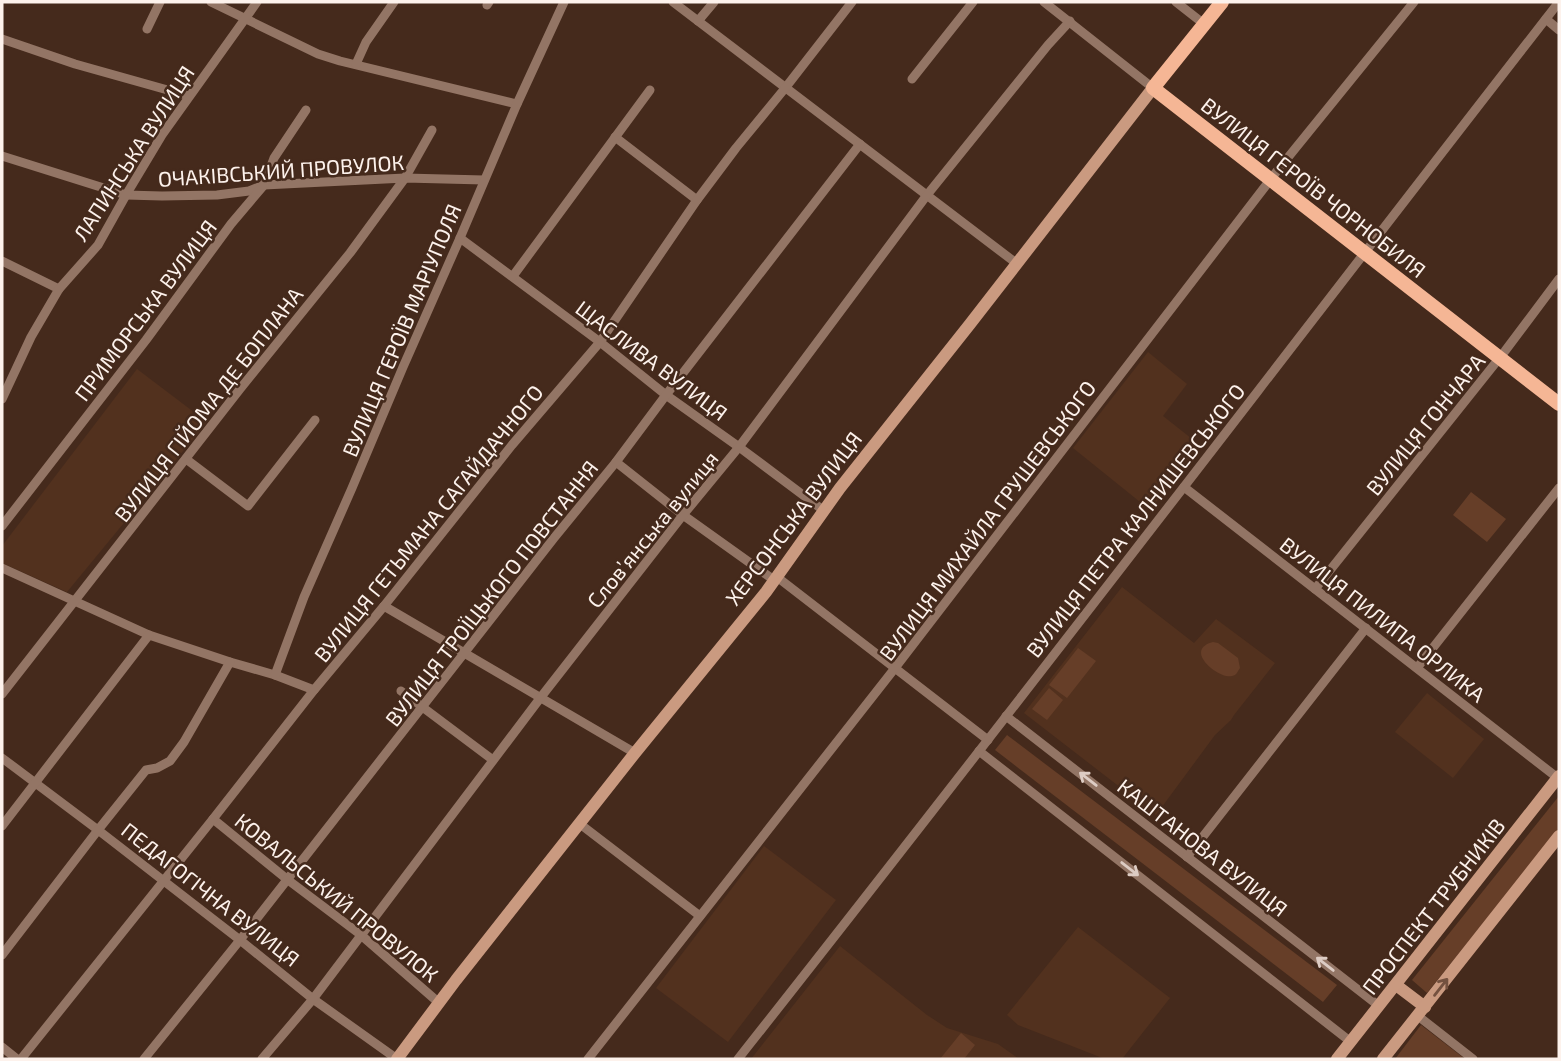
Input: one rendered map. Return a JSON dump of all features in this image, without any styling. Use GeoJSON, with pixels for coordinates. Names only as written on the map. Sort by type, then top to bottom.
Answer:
{"type":"FeatureCollection","features":[{"type":"Feature","properties":{"kind":"main road","name":"ХЕРСОНСЬКА ВУЛИЦЯ"},"geometry":{"type":"LineString","coordinates":[[397,1059],[438,1002],[775,578],[823,510],[1222,2]]}},
{"type":"Feature","properties":{"kind":"main road","name":"ВУЛИЦЯ ГЕРОЇВ ЧОРНОБИЛЯ"},"geometry":{"type":"LineString","coordinates":[[1153,88],[1559,404]]}},
{"type":"Feature","properties":{"kind":"main road","name":"ПРОСПЕКТ ТРУБНИКІВ"},"geometry":{"type":"LineString","coordinates":[[1338,1059],[1559,778]]}},
{"type":"Feature","properties":{"kind":"main road"},"geometry":{"type":"LineString","coordinates":[[1383,1059],[1559,836]]}},
{"type":"Feature","properties":{"kind":"main road"},"geometry":{"type":"LineString","coordinates":[[1396,985],[1421,1012]]}},
{"type":"Feature","properties":{"kind":"street"},"geometry":{"type":"LineString","coordinates":[[148,29],[160,2]]}},
{"type":"Feature","properties":{"kind":"street"},"geometry":{"type":"LineString","coordinates":[[211,2],[318,54],[517,104]]}},
{"type":"Feature","properties":{"kind":"street","name":"ЛАПИНСЬКА ВУЛИЦЯ"},"geometry":{"type":"LineString","coordinates":[[2,397],[31,337],[59,289],[98,245],[126,195],[189,96],[257,2]]}},
{"type":"Feature","properties":{"kind":"street"},"geometry":{"type":"LineString","coordinates":[[356,64],[366,42],[394,2]]}},
{"type":"Feature","properties":{"kind":"street","name":"ВУЛИЦЯ ГЕРОЇВ МАРІУПОЛЯ"},"geometry":{"type":"LineString","coordinates":[[275,675],[304,597],[517,104],[564,2]]}},
{"type":"Feature","properties":{"kind":"street"},"geometry":{"type":"LineString","coordinates":[[673,2],[1016,263]]}},
{"type":"Feature","properties":{"kind":"street"},"geometry":{"type":"LineString","coordinates":[[698,21],[714,2]]}},
{"type":"Feature","properties":{"kind":"street","name":"ВУЛИЦЯ ГЕТЬМАНА САГАЙДАЧНОГО"},"geometry":{"type":"LineString","coordinates":[[19,1059],[512,445],[600,342],[697,200],[852,2]]}},
{"type":"Feature","properties":{"kind":"street"},"geometry":{"type":"LineString","coordinates":[[912,79],[973,2]]}},
{"type":"Feature","properties":{"kind":"street","name":"ВУЛИЦЯ ГЕРОЇВ ЧОРНОБИЛЯ"},"geometry":{"type":"LineString","coordinates":[[1044,2],[1153,88]]}},
{"type":"Feature","properties":{"kind":"street"},"geometry":{"type":"LineString","coordinates":[[1176,2],[1204,24]]}},
{"type":"Feature","properties":{"kind":"street","name":"ВУЛИЦЯ МИХАЙЛА ГРУШЕВСЬКОГО"},"geometry":{"type":"LineString","coordinates":[[588,1059],[895,668],[1270,180],[1414,2]]}},
{"type":"Feature","properties":{"kind":"street","name":"ВУЛИЦЯ ПЕТРА КАЛНИШЕВСЬКОГО"},"geometry":{"type":"LineString","coordinates":[[738,1059],[1559,2]]}},
{"type":"Feature","properties":{"kind":"street"},"geometry":{"type":"LineString","coordinates":[[1546,19],[1559,30]]}},
{"type":"Feature","properties":{"kind":"street","name":"Словʼянська вулиця"},"geometry":{"type":"LineString","coordinates":[[262,1059],[313,999],[541,697],[739,447],[927,195],[1048,45],[1070,22]]}},
{"type":"Feature","properties":{"kind":"street"},"geometry":{"type":"LineString","coordinates":[[2,39],[75,64],[189,96]]}},
{"type":"Feature","properties":{"kind":"street"},"geometry":{"type":"LineString","coordinates":[[513,276],[650,90]]}},
{"type":"Feature","properties":{"kind":"street","name":"ПРИМОРСЬКА ВУЛИЦЯ"},"geometry":{"type":"LineString","coordinates":[[2,526],[146,340],[231,224],[264,185],[274,158],[306,110]]}},
{"type":"Feature","properties":{"kind":"street","name":"ВУЛИЦЯ ГІЙОМА ДЕ БОПЛАНА"},"geometry":{"type":"LineString","coordinates":[[2,694],[350,253],[405,178],[432,130]]}},
{"type":"Feature","properties":{"kind":"street"},"geometry":{"type":"LineString","coordinates":[[615,137],[697,200]]}},
{"type":"Feature","properties":{"kind":"street","name":"ВУЛИЦЯ ТРОЇЦЬКОГО ПОВСТАННЯ"},"geometry":{"type":"LineString","coordinates":[[145,1059],[616,462],[860,144]]}},
{"type":"Feature","properties":{"kind":"street","name":"ОЧАКІВСЬКИЙ ПРОВУЛОК"},"geometry":{"type":"LineString","coordinates":[[2,156],[126,195],[217,195],[248,191],[264,185],[405,178],[484,180]]}},
{"type":"Feature","properties":{"kind":"street","name":"ЩАСЛИВА ВУЛИЦЯ"},"geometry":{"type":"LineString","coordinates":[[460,238],[600,342],[666,395],[823,510]]}},
{"type":"Feature","properties":{"kind":"street"},"geometry":{"type":"LineString","coordinates":[[2,261],[59,289]]}},
{"type":"Feature","properties":{"kind":"street","name":"ВУЛИЦЯ ГОНЧАРА"},"geometry":{"type":"LineString","coordinates":[[1315,589],[1500,358],[1559,279]]}},
{"type":"Feature","properties":{"kind":"street"},"geometry":{"type":"LineString","coordinates":[[186,458],[248,506],[315,420]]}},
{"type":"Feature","properties":{"kind":"street"},"geometry":{"type":"LineString","coordinates":[[616,462],[683,515],[775,578],[988,740]]}},
{"type":"Feature","properties":{"kind":"street","name":"ВУЛИЦЯ ПИЛИПА ОРЛИКА"},"geometry":{"type":"LineString","coordinates":[[1184,486],[1559,778]]}},
{"type":"Feature","properties":{"kind":"street"},"geometry":{"type":"LineString","coordinates":[[1417,668],[1559,488]]}},
{"type":"Feature","properties":{"kind":"street"},"geometry":{"type":"LineString","coordinates":[[2,568],[149,635],[314,690]]}},
{"type":"Feature","properties":{"kind":"street"},"geometry":{"type":"LineString","coordinates":[[384,606],[635,753]]}},
{"type":"Feature","properties":{"kind":"street"},"geometry":{"type":"LineString","coordinates":[[1188,857],[1366,628]]}},
{"type":"Feature","properties":{"kind":"street"},"geometry":{"type":"LineString","coordinates":[[2,826],[149,635]]}},
{"type":"Feature","properties":{"kind":"street"},"geometry":{"type":"LineString","coordinates":[[2,955],[146,770],[170,761],[184,742],[230,662]]}},
{"type":"Feature","properties":{"kind":"street"},"geometry":{"type":"LineString","coordinates":[[401,691],[493,760]]}},
{"type":"Feature","properties":{"kind":"street","name":"КАШТАНОВА ВУЛИЦЯ"},"geometry":{"type":"LineString","coordinates":[[1006,716],[1379,1006]]}},
{"type":"Feature","properties":{"kind":"street"},"geometry":{"type":"LineString","coordinates":[[979,751],[1351,1042]]}},
{"type":"Feature","properties":{"kind":"street","name":"ПЕДАГОГІЧНА ВУЛИЦЯ"},"geometry":{"type":"LineString","coordinates":[[2,758],[313,999],[397,1059]]}},
{"type":"Feature","properties":{"kind":"street","name":"КОВАЛЬСЬКИЙ ПРОВУЛОК"},"geometry":{"type":"LineString","coordinates":[[213,819],[361,935],[438,1002]]}},
{"type":"Feature","properties":{"kind":"street"},"geometry":{"type":"LineString","coordinates":[[580,824],[700,916]]}},
{"type":"Feature","properties":{"kind":"street"},"geometry":{"type":"LineString","coordinates":[[1421,1012],[1473,1059]]}},
{"type":"Feature","properties":{"kind":"street"},"geometry":{"type":"LineString","coordinates":[[2,1047],[19,1059]]}},
{"type":"Feature","properties":{"kind":"shaded area"},"geometry":{"type":"Polygon","coordinates":[[[1148,352],[1187,384],[1163,416],[1201,446],[1150,510],[1073,448],[1148,352]]]}},
{"type":"Feature","properties":{"kind":"shaded area"},"geometry":{"type":"Polygon","coordinates":[[[137,369],[207,422],[67,592],[2,563],[2,546],[137,369]]]}},
{"type":"Feature","properties":{"kind":"shaded area"},"geometry":{"type":"Polygon","coordinates":[[[1471,492],[1506,519],[1487,542],[1453,515],[1471,492]]]}},
{"type":"Feature","properties":{"kind":"shaded area"},"geometry":{"type":"Polygon","coordinates":[[[1122,587],[1194,643],[1216,619],[1275,663],[1231,720],[1215,735],[1156,815],[1024,713],[1122,587]]]}},
{"type":"Feature","properties":{"kind":"shaded area"},"geometry":{"type":"Polygon","coordinates":[[[1213,642],[1238,658],[1240,668],[1235,675],[1220,674],[1206,664],[1201,651],[1204,646],[1213,642]]]}},
{"type":"Feature","properties":{"kind":"shaded area"},"geometry":{"type":"Polygon","coordinates":[[[1078,648],[1096,661],[1067,698],[1049,685],[1078,648]]]}},
{"type":"Feature","properties":{"kind":"shaded area"},"geometry":{"type":"Polygon","coordinates":[[[1049,688],[1063,700],[1047,720],[1032,709],[1049,688]]]}},
{"type":"Feature","properties":{"kind":"shaded area"},"geometry":{"type":"Polygon","coordinates":[[[1427,693],[1484,739],[1453,778],[1395,732],[1427,693]]]}},
{"type":"Feature","properties":{"kind":"shaded area"},"geometry":{"type":"Polygon","coordinates":[[[1007,735],[1337,985],[1323,1002],[995,750],[1007,735]]]}},
{"type":"Feature","properties":{"kind":"shaded area"},"geometry":{"type":"Polygon","coordinates":[[[1559,796],[1559,829],[1427,993],[1412,980],[1559,796]]]}},
{"type":"Feature","properties":{"kind":"shaded area"},"geometry":{"type":"Polygon","coordinates":[[[764,846],[836,900],[728,1042],[656,988],[764,846]]]}},
{"type":"Feature","properties":{"kind":"shaded area"},"geometry":{"type":"Polygon","coordinates":[[[1078,927],[1170,998],[1122,1059],[1105,1059],[1018,1025],[1007,1015],[1078,927]]]}},
{"type":"Feature","properties":{"kind":"shaded area"},"geometry":{"type":"Polygon","coordinates":[[[840,946],[947,1028],[998,1044],[1019,1059],[751,1059],[840,946]]]}},
{"type":"Feature","properties":{"kind":"shaded area"},"geometry":{"type":"Polygon","coordinates":[[[1421,1025],[1465,1059],[1395,1059],[1421,1025]]]}},
{"type":"Feature","properties":{"kind":"shaded area"},"geometry":{"type":"Polygon","coordinates":[[[961,1033],[975,1045],[964,1059],[940,1059],[961,1033]]]}}]}
